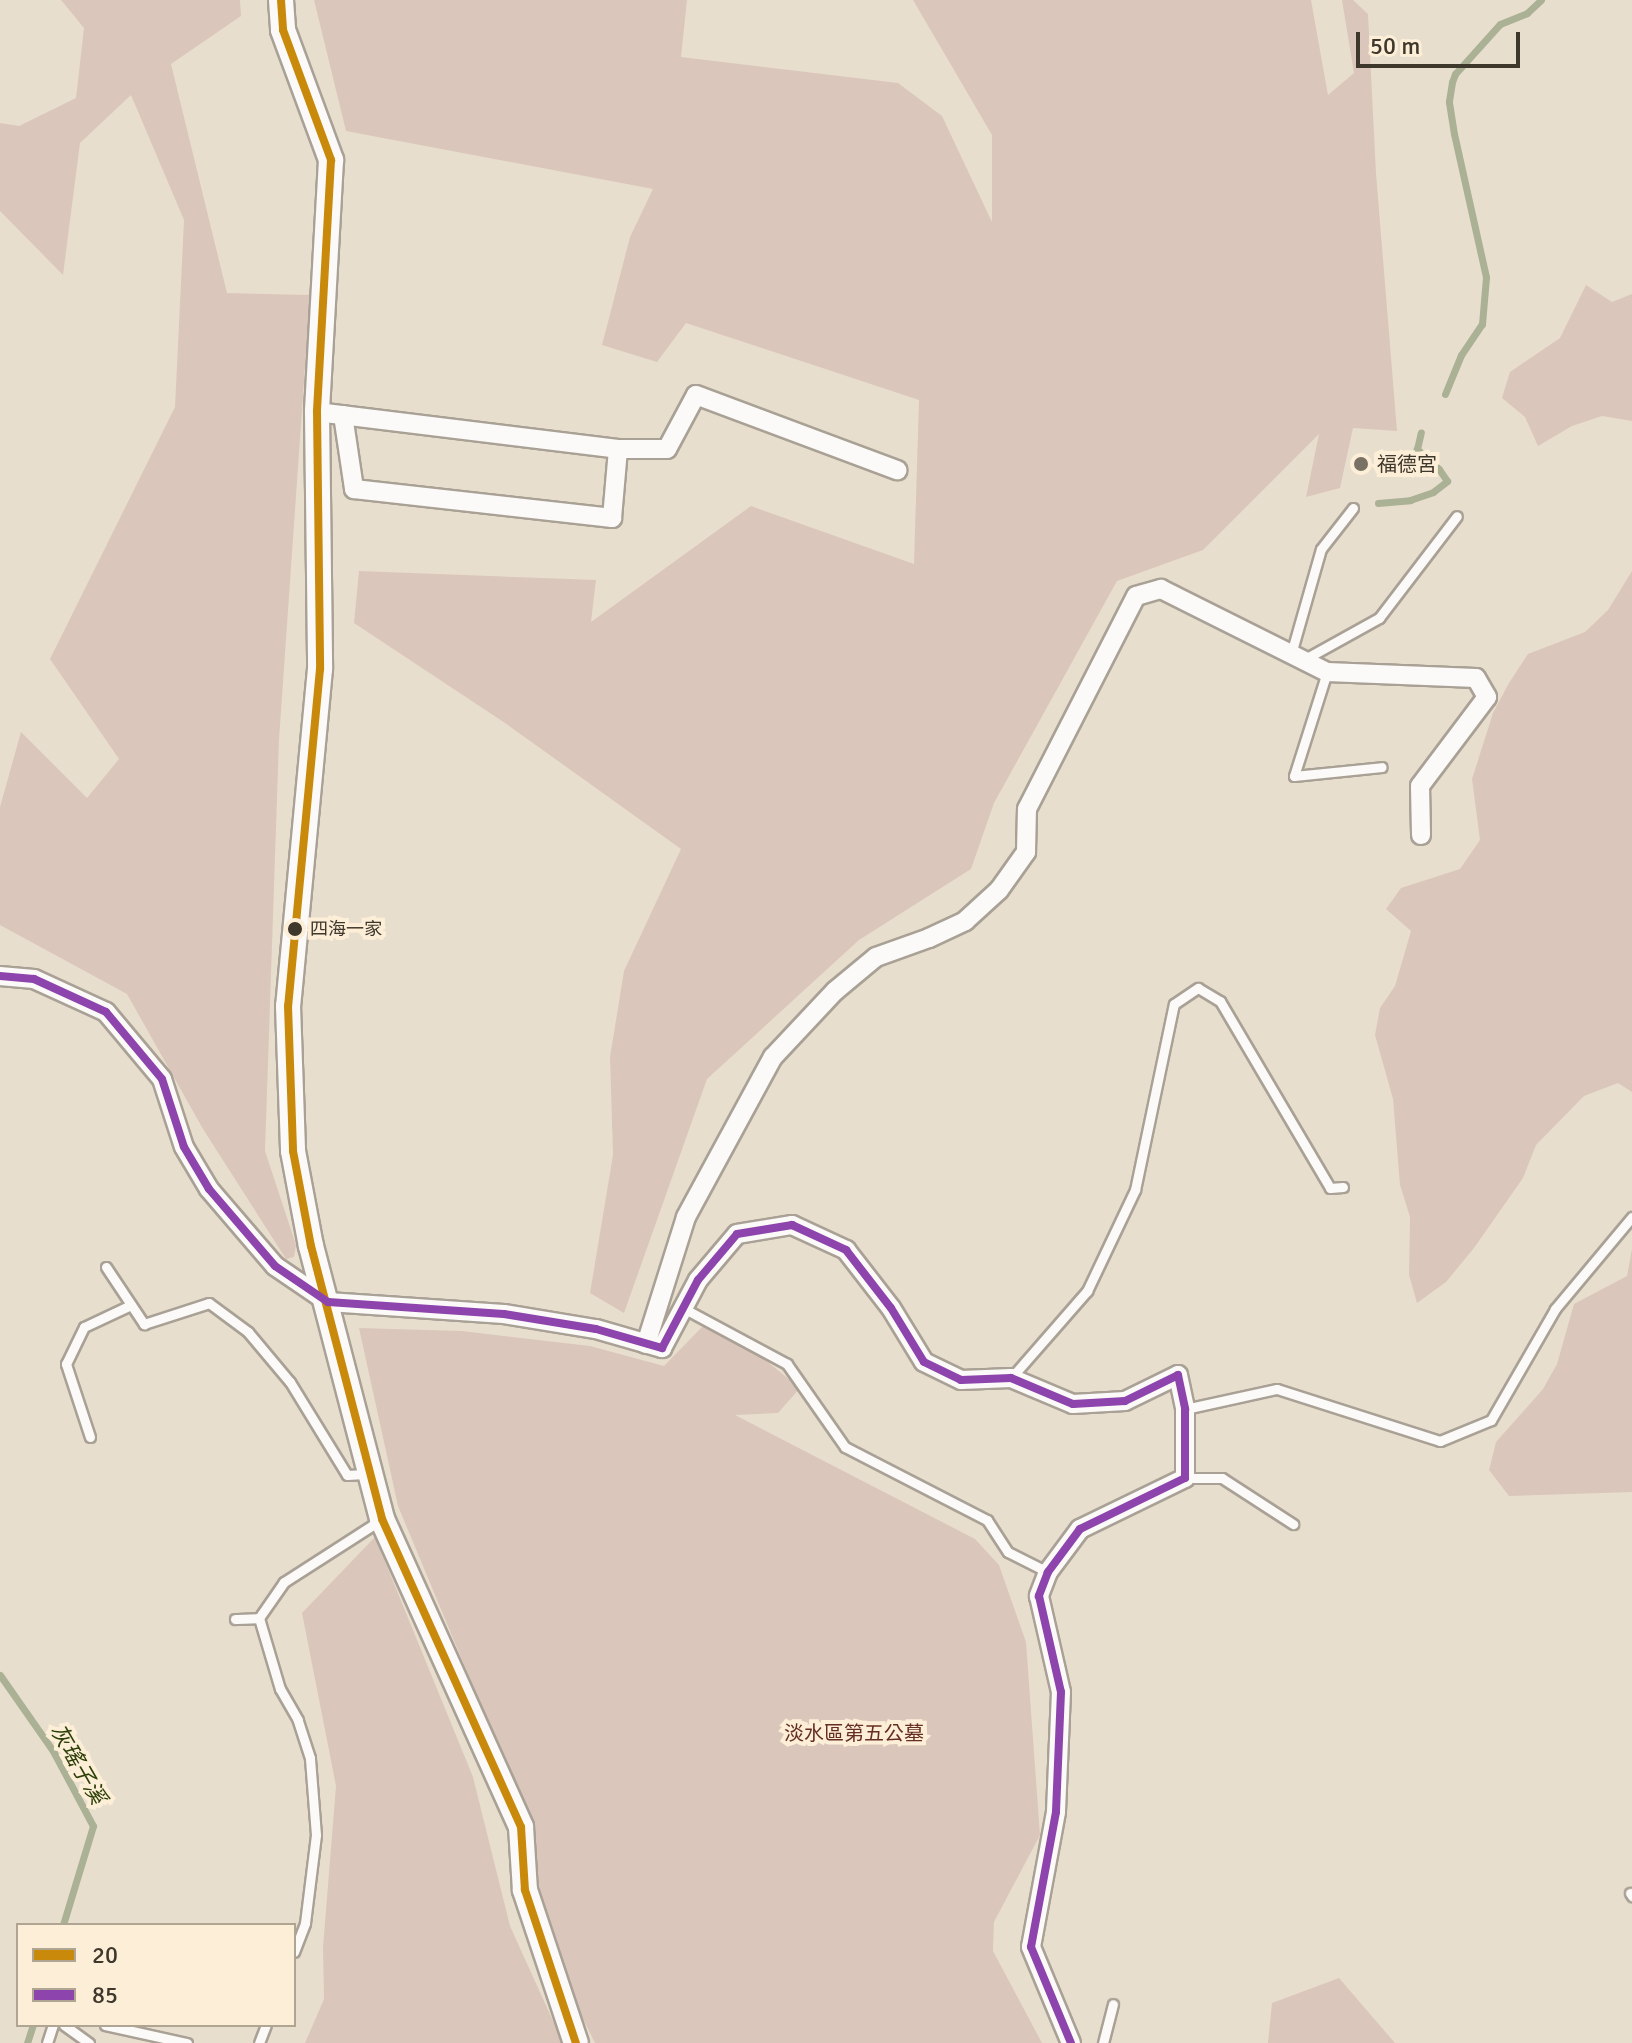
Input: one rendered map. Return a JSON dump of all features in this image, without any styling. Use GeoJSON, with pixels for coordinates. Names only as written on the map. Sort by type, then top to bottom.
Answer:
{"type":"FeatureCollection","features":[{"type":"Feature","properties":{"kind":"street"},"geometry":{"type":"LineString","coordinates":[[281,0],[283,30],[331,160],[317,412],[320,669],[288,1006],[293,1151],[311,1246],[382,1519],[521,1827],[525,1890],[576,2043]]}},
{"type":"Feature","properties":{"kind":"street"},"geometry":{"type":"LineString","coordinates":[[317,412],[618,449],[667,449],[696,395],[897,470]]}},
{"type":"Feature","properties":{"kind":"street"},"geometry":{"type":"LineString","coordinates":[[343,415],[354,489],[612,518],[618,449]]}},
{"type":"Feature","properties":{"kind":"street"},"geometry":{"type":"LineString","coordinates":[[646,1344],[686,1217],[773,1057],[835,991],[876,957],[965,921],[999,890],[1026,852],[1027,809],[1136,596],[1161,589],[1327,672],[1476,678],[1487,697],[1420,786],[1421,835]]}},
{"type":"Feature","properties":{"kind":"street"},"geometry":{"type":"LineString","coordinates":[[0,976],[34,979],[106,1012],[162,1079],[184,1147],[209,1189],[275,1266],[328,1302],[504,1314],[596,1329],[662,1348],[698,1280],[737,1234],[792,1225],[846,1250],[891,1308],[924,1362],[961,1380],[1011,1378],[1073,1404],[1125,1401],[1178,1375],[1185,1409],[1185,1478],[1080,1529],[1048,1572],[1039,1596],[1061,1692],[1056,1812],[1031,1947],[1071,2043]]}},
{"type":"Feature","properties":{"kind":"lane"},"geometry":{"type":"LineString","coordinates":[[1298,656],[1321,549],[1353,508]]}},
{"type":"Feature","properties":{"kind":"lane"},"geometry":{"type":"LineString","coordinates":[[1298,656],[1379,618],[1457,516]]}},
{"type":"Feature","properties":{"kind":"lane"},"geometry":{"type":"LineString","coordinates":[[1327,672],[1294,776],[1382,767]]}},
{"type":"Feature","properties":{"kind":"lane"},"geometry":{"type":"LineString","coordinates":[[1011,1378],[1087,1291],[1135,1190],[1174,1004],[1198,988],[1220,1001],[1330,1188],[1343,1187]]}},
{"type":"Feature","properties":{"kind":"lane"},"geometry":{"type":"LineString","coordinates":[[1185,1409],[1277,1389],[1440,1441],[1491,1420],[1555,1309],[1632,1217]]}},
{"type":"Feature","properties":{"kind":"lane"},"geometry":{"type":"LineString","coordinates":[[106,1267],[144,1324],[209,1303],[248,1332],[290,1382],[347,1475],[369,1474]]}},
{"type":"Feature","properties":{"kind":"lane"},"geometry":{"type":"LineString","coordinates":[[90,1437],[66,1364],[84,1327],[131,1305]]}},
{"type":"Feature","properties":{"kind":"lane"},"geometry":{"type":"LineString","coordinates":[[683,1308],[787,1364],[845,1447],[987,1520],[1008,1552],[1048,1572]]}},
{"type":"Feature","properties":{"kind":"lane"},"geometry":{"type":"LineString","coordinates":[[1185,1478],[1222,1478],[1293,1524]]}},
{"type":"Feature","properties":{"kind":"lane"},"geometry":{"type":"LineString","coordinates":[[259,1618],[284,1582],[382,1519]]}},
{"type":"Feature","properties":{"kind":"lane"},"geometry":{"type":"LineString","coordinates":[[235,1619],[259,1618]]}},
{"type":"Feature","properties":{"kind":"lane"},"geometry":{"type":"LineString","coordinates":[[259,1618],[280,1689],[298,1720],[310,1758],[316,1835],[305,1923],[296,1947]]}},
{"type":"Feature","properties":{"kind":"lane"},"geometry":{"type":"LineString","coordinates":[[1103,2043],[1113,2004]]}},
{"type":"Feature","properties":{"kind":"lane"},"geometry":{"type":"LineString","coordinates":[[67,2027],[89,2043]]}},
{"type":"Feature","properties":{"kind":"lane"},"geometry":{"type":"LineString","coordinates":[[114,2027],[187,2043]]}},
{"type":"Feature","properties":{"kind":"green space"},"geometry":{"type":"Polygon","coordinates":[[[61,0],[240,0],[241,16],[171,64],[227,293],[310,295],[279,740],[265,1151],[296,1245],[294,1257],[286,1259],[203,1129],[127,994],[0,925],[0,807],[21,732],[87,798],[119,759],[50,659],[175,407],[184,220],[131,95],[80,143],[63,275],[0,211],[0,123],[19,126],[76,98],[84,28],[61,0]]]}},
{"type":"Feature","properties":{"kind":"green space"},"geometry":{"type":"Polygon","coordinates":[[[314,0],[687,0],[681,57],[898,83],[942,116],[992,222],[992,135],[913,0],[1311,0],[1328,95],[1354,73],[1342,0],[1353,0],[1368,14],[1376,173],[1397,431],[1353,428],[1340,488],[1306,497],[1319,434],[1203,550],[1117,581],[994,803],[971,869],[859,940],[707,1079],[624,1313],[590,1293],[613,1155],[610,1057],[624,971],[681,849],[505,723],[354,623],[359,571],[596,580],[591,622],[751,506],[914,564],[919,400],[686,323],[657,362],[602,345],[630,237],[653,189],[346,131],[314,0]]]}},
{"type":"Feature","properties":{"kind":"green space"},"geometry":{"type":"Polygon","coordinates":[[[1586,285],[1612,302],[1632,294],[1632,421],[1602,416],[1572,426],[1538,446],[1525,417],[1502,398],[1510,372],[1560,338],[1586,285]]]}},
{"type":"Feature","properties":{"kind":"green space"},"geometry":{"type":"Polygon","coordinates":[[[1632,571],[1632,1092],[1618,1083],[1584,1096],[1536,1145],[1523,1178],[1474,1248],[1446,1282],[1417,1303],[1409,1275],[1410,1217],[1400,1185],[1393,1099],[1375,1035],[1380,1008],[1395,986],[1411,931],[1386,909],[1401,888],[1460,869],[1480,840],[1472,779],[1493,713],[1509,683],[1528,654],[1585,632],[1608,610],[1632,571]]]}},
{"type":"Feature","properties":{"kind":"green space"},"geometry":{"type":"Polygon","coordinates":[[[1632,1249],[1632,1492],[1509,1496],[1489,1470],[1496,1442],[1543,1389],[1557,1364],[1574,1304],[1627,1276],[1632,1249]]]}},
{"type":"Feature","properties":{"kind":"green space","name":"淡水區第五公墓"},"geometry":{"type":"Polygon","coordinates":[[[702,1327],[728,1330],[800,1388],[778,1413],[735,1415],[975,1539],[999,1565],[1026,1642],[1040,1835],[994,1922],[993,1951],[1042,2043],[595,2043],[547,1946],[532,1828],[398,1506],[359,1328],[462,1331],[590,1346],[664,1366],[702,1327]]]}},
{"type":"Feature","properties":{"kind":"green space"},"geometry":{"type":"Polygon","coordinates":[[[375,1537],[473,1777],[510,1926],[563,2043],[305,2043],[324,1999],[323,1947],[336,1786],[302,1613],[375,1537]]]}},
{"type":"Feature","properties":{"kind":"green space"},"geometry":{"type":"Polygon","coordinates":[[[1339,1978],[1395,2043],[1268,2043],[1272,2003],[1339,1978]]]}},
{"type":"Feature","properties":{"kind":"waterway"},"geometry":{"type":"LineString","coordinates":[[1445,394],[1461,355],[1482,324],[1486,277],[1454,134],[1449,101],[1452,82],[1455,74],[1500,24],[1527,13],[1541,0]]}},
{"type":"Feature","properties":{"kind":"waterway"},"geometry":{"type":"LineString","coordinates":[[1378,503],[1410,500],[1433,492],[1447,481],[1417,449],[1421,432]]}},
{"type":"Feature","properties":{"kind":"waterway","name":"灰瑤子溪"},"geometry":{"type":"LineString","coordinates":[[0,1675],[53,1751],[93,1826],[64,1923]]}},
{"type":"Feature","properties":{"kind":"waterway","name":"灰瑤子溪"},"geometry":{"type":"LineString","coordinates":[[27,2043],[32,2027]]}},
{"type":"Feature","properties":{"kind":"transit line","name":"20"},"geometry":{"type":"LineString","coordinates":[[281,0],[283,30],[331,160],[317,412],[320,669],[288,1006],[293,1151],[311,1246],[382,1519],[521,1827],[525,1890],[576,2043]]}},
{"type":"Feature","properties":{"kind":"transit line","name":"85"},"geometry":{"type":"LineString","coordinates":[[0,976],[34,979],[106,1012],[162,1079],[184,1147],[209,1189],[275,1266],[328,1302],[504,1314],[596,1329],[662,1348],[698,1280],[737,1234],[792,1225],[846,1250],[891,1308],[924,1362],[961,1380],[1011,1378],[1073,1404],[1125,1401],[1178,1375],[1185,1409],[1185,1478],[1080,1529],[1048,1572],[1039,1596],[1061,1692],[1056,1812],[1031,1947],[1071,2043]]}},
{"type":"Feature","properties":{"kind":"place","name":"福德宮"},"geometry":{"type":"Point","coordinates":[1361,464]}},
{"type":"Feature","properties":{"kind":"place","name":"四海一家"},"geometry":{"type":"Point","coordinates":[295,929]}}]}
